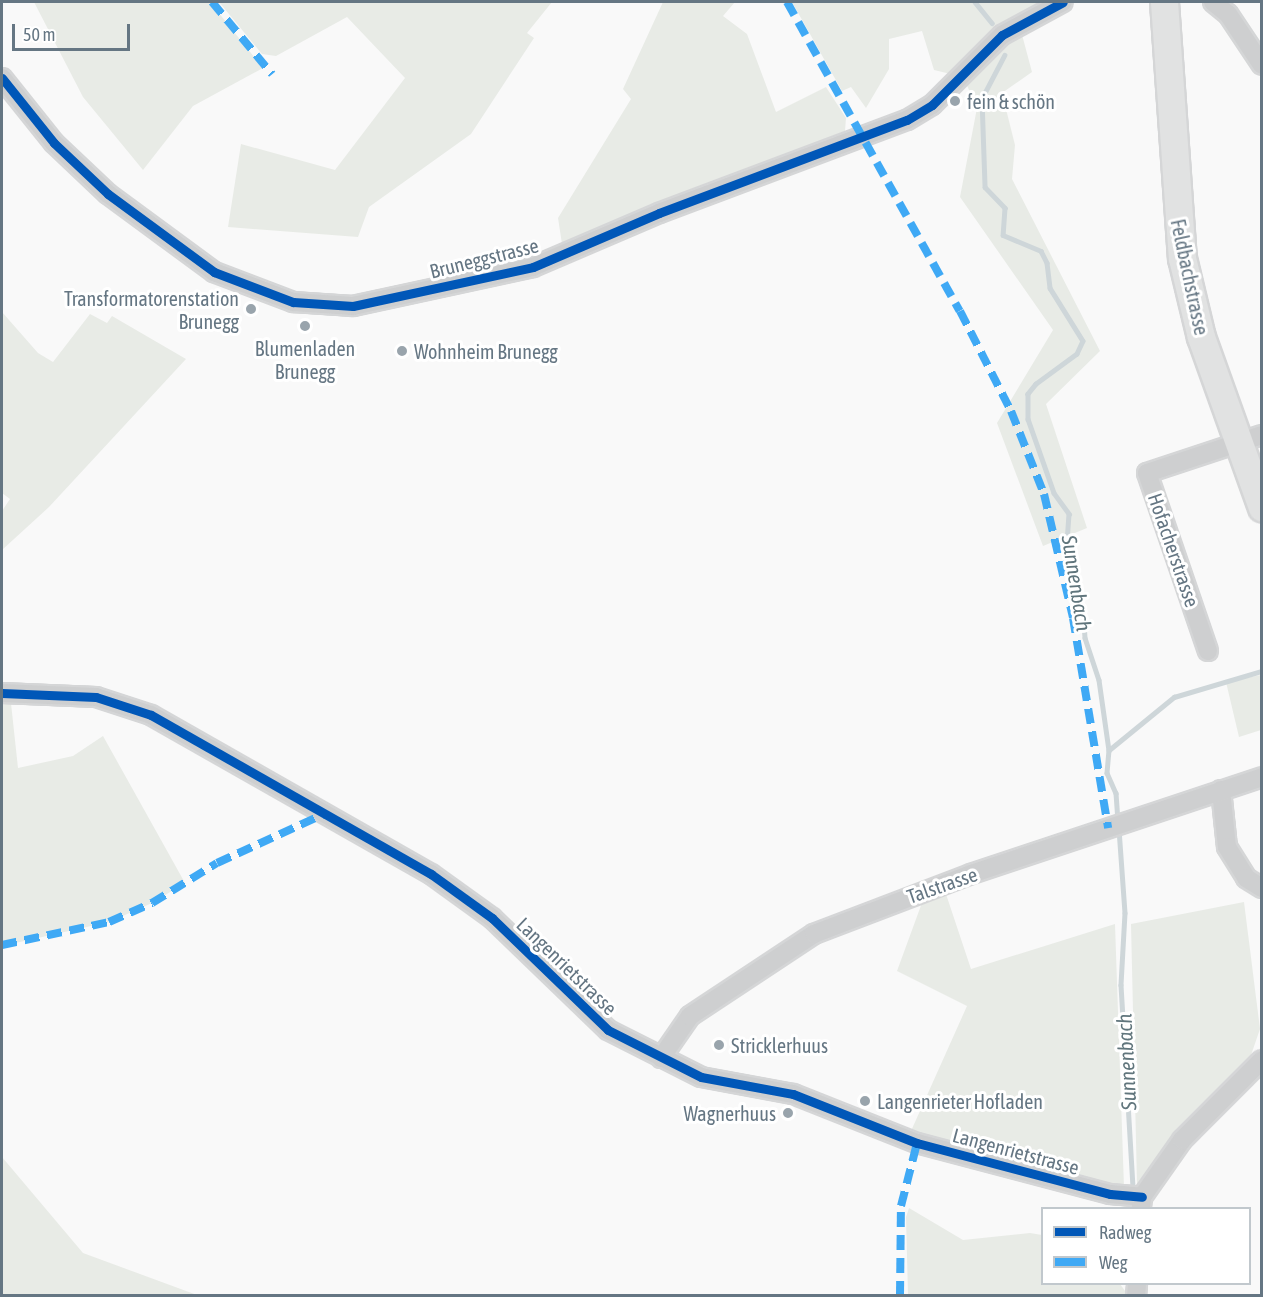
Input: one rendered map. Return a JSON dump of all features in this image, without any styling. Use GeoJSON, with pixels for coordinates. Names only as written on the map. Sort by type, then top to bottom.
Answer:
{"type":"FeatureCollection","features":[{"type":"Feature","properties":{"kind":"main road","name":"Feldbachstrasse"},"geometry":{"type":"LineString","coordinates":[[1164,2],[1182,258],[1201,337],[1250,438],[1262,507]]}},
{"type":"Feature","properties":{"kind":"street","name":"Bruneggstrasse"},"geometry":{"type":"LineString","coordinates":[[2,78],[48,136],[108,194],[214,272],[293,302],[353,306],[533,267],[659,213],[907,120],[927,110],[1026,9],[1063,2]]}},
{"type":"Feature","properties":{"kind":"street"},"geometry":{"type":"LineString","coordinates":[[1213,2],[1228,14],[1262,65]]}},
{"type":"Feature","properties":{"kind":"street","name":"Hofacherstrasse"},"geometry":{"type":"LineString","coordinates":[[1208,651],[1147,473],[1250,438]]}},
{"type":"Feature","properties":{"kind":"street","name":"Langenrietstrasse"},"geometry":{"type":"LineString","coordinates":[[2,693],[96,697],[151,715],[447,884],[505,930],[608,1030],[661,1058],[713,1081],[793,1094],[917,1143],[1141,1203]]}},
{"type":"Feature","properties":{"kind":"street","name":"Talstrasse"},"geometry":{"type":"LineString","coordinates":[[661,1058],[690,1016],[808,937],[867,911],[1262,777]]}},
{"type":"Feature","properties":{"kind":"street"},"geometry":{"type":"LineString","coordinates":[[1221,790],[1227,847],[1246,878],[1262,888]]}},
{"type":"Feature","properties":{"kind":"street"},"geometry":{"type":"LineString","coordinates":[[1141,1203],[1182,1140],[1262,1060]]}},
{"type":"Feature","properties":{"kind":"shaded area"},"geometry":{"type":"Polygon","coordinates":[[[34,2],[210,2],[263,68],[193,106],[143,170],[83,97],[34,2]]]}},
{"type":"Feature","properties":{"kind":"shaded area"},"geometry":{"type":"Polygon","coordinates":[[[219,2],[552,2],[527,33],[534,38],[471,134],[369,207],[358,237],[228,227],[241,144],[335,170],[405,78],[347,17],[276,56],[262,54],[219,2]]]}},
{"type":"Feature","properties":{"kind":"shaded area"},"geometry":{"type":"Polygon","coordinates":[[[663,2],[735,2],[723,16],[747,34],[776,112],[826,87],[846,118],[845,131],[562,244],[558,218],[631,99],[623,89],[663,2]]]}},
{"type":"Feature","properties":{"kind":"shaded area"},"geometry":{"type":"Polygon","coordinates":[[[792,2],[1037,2],[1040,12],[959,76],[934,70],[922,31],[889,39],[889,69],[866,108],[851,87],[842,91],[792,2]]]}},
{"type":"Feature","properties":{"kind":"shaded area"},"geometry":{"type":"Polygon","coordinates":[[[1021,31],[1032,72],[1002,93],[1015,145],[1012,179],[1100,351],[1046,404],[1087,528],[1043,546],[997,423],[1053,330],[960,197],[977,108],[965,81],[1021,31]]]}},
{"type":"Feature","properties":{"kind":"shaded area"},"geometry":{"type":"Polygon","coordinates":[[[2,312],[38,353],[53,362],[90,314],[107,323],[112,316],[186,359],[49,507],[2,550],[2,511],[10,499],[2,493],[2,312]]]}},
{"type":"Feature","properties":{"kind":"shaded area"},"geometry":{"type":"Polygon","coordinates":[[[1261,675],[1261,730],[1239,737],[1226,682],[1261,675]]]}},
{"type":"Feature","properties":{"kind":"shaded area"},"geometry":{"type":"Polygon","coordinates":[[[2,693],[10,694],[18,768],[73,756],[103,736],[185,883],[152,903],[109,922],[2,946],[2,693]]]}},
{"type":"Feature","properties":{"kind":"shaded area"},"geometry":{"type":"Polygon","coordinates":[[[945,891],[971,969],[1115,924],[1124,1187],[1115,1188],[911,1131],[967,1006],[897,971],[923,900],[945,891]]]}},
{"type":"Feature","properties":{"kind":"shaded area"},"geometry":{"type":"Polygon","coordinates":[[[1244,902],[1260,1029],[1250,1058],[1137,1184],[1131,924],[1244,902]]]}},
{"type":"Feature","properties":{"kind":"shaded area"},"geometry":{"type":"Polygon","coordinates":[[[2,1157],[83,1253],[197,1295],[2,1295],[2,1157]]]}},
{"type":"Feature","properties":{"kind":"shaded area"},"geometry":{"type":"Polygon","coordinates":[[[909,1208],[963,1240],[1030,1233],[1041,1235],[1041,1285],[1121,1285],[1128,1295],[908,1295],[906,1217],[909,1208]]]}},
{"type":"Feature","properties":{"kind":"waterway","name":"Sunnenbach"},"geometry":{"type":"LineString","coordinates":[[975,2],[992,23]]}},
{"type":"Feature","properties":{"kind":"waterway","name":"Sunnenbach"},"geometry":{"type":"LineString","coordinates":[[1005,55],[982,99],[985,187],[1005,208],[1003,235],[1041,251],[1047,263],[1050,288],[1083,341],[1077,354],[1036,384],[1028,394],[1028,419],[1054,493],[1069,514],[1067,543],[1073,589],[1083,609],[1085,638],[1099,680],[1109,750],[1107,773],[1116,793],[1118,820]]}},
{"type":"Feature","properties":{"kind":"waterway"},"geometry":{"type":"LineString","coordinates":[[1109,750],[1174,697],[1262,671]]}},
{"type":"Feature","properties":{"kind":"waterway","name":"Sunnenbach"},"geometry":{"type":"LineString","coordinates":[[1119,829],[1125,913],[1121,985],[1133,1188]]}},
{"type":"Feature","properties":{"kind":"marked path"},"geometry":{"type":"LineString","coordinates":[[212,2],[272,74]]}},
{"type":"Feature","properties":{"kind":"marked path"},"geometry":{"type":"LineString","coordinates":[[787,2],[960,311],[1011,411],[1044,494],[1073,618],[1108,828]]}},
{"type":"Feature","properties":{"kind":"marked path"},"geometry":{"type":"LineString","coordinates":[[2,945],[109,922],[152,903],[217,863],[324,814]]}},
{"type":"Feature","properties":{"kind":"marked path"},"geometry":{"type":"LineString","coordinates":[[900,1296],[901,1206],[917,1143]]}},
{"type":"Feature","properties":{"kind":"cycle path"},"geometry":{"type":"LineString","coordinates":[[2,78],[54,143],[108,194],[214,272],[293,302],[353,306],[533,267],[659,213],[907,120],[932,105],[1002,35],[1063,2]]}},
{"type":"Feature","properties":{"kind":"cycle path"},"geometry":{"type":"LineString","coordinates":[[2,693],[96,697],[151,715],[431,874],[492,918],[608,1030],[701,1077],[793,1094],[917,1143],[1110,1194],[1142,1197]]}},
{"type":"Feature","properties":{"kind":"place","name":"fein & schön"},"geometry":{"type":"Point","coordinates":[955,101]}},
{"type":"Feature","properties":{"kind":"place","name":"Transformatorenstation Brunegg"},"geometry":{"type":"Point","coordinates":[251,309]}},
{"type":"Feature","properties":{"kind":"place","name":"Blumenladen Brunegg"},"geometry":{"type":"Point","coordinates":[305,326]}},
{"type":"Feature","properties":{"kind":"place","name":"Wohnheim Brunegg"},"geometry":{"type":"Point","coordinates":[402,351]}},
{"type":"Feature","properties":{"kind":"place","name":"Stricklerhuus"},"geometry":{"type":"Point","coordinates":[719,1045]}},
{"type":"Feature","properties":{"kind":"place","name":"Langenrieter Hofladen"},"geometry":{"type":"Point","coordinates":[865,1101]}},
{"type":"Feature","properties":{"kind":"place","name":"Wagnerhuus"},"geometry":{"type":"Point","coordinates":[788,1113]}}]}
